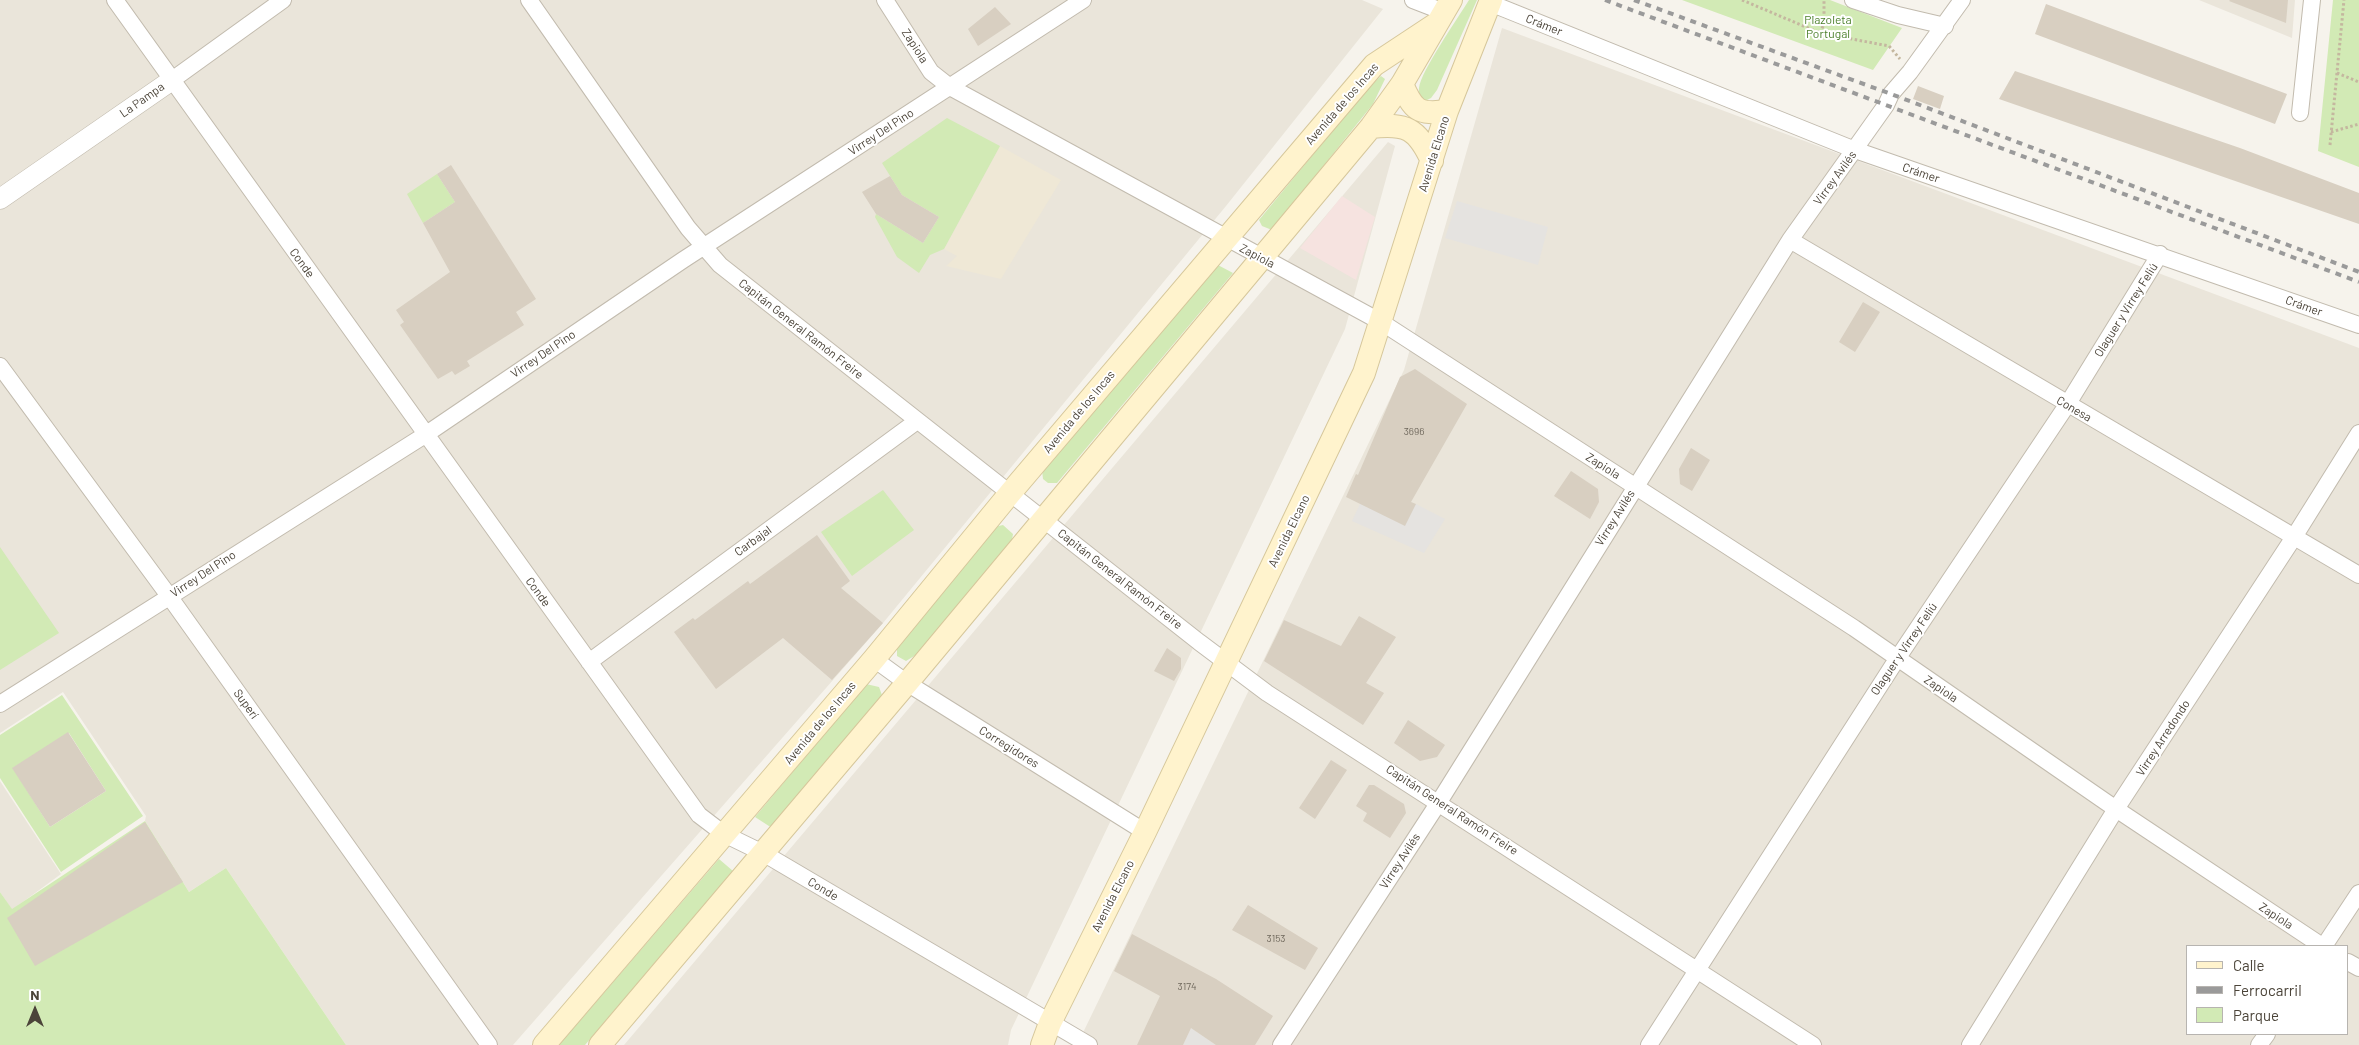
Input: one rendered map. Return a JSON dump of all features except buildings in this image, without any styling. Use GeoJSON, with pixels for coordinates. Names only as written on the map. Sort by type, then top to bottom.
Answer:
{"type":"FeatureCollection","features":[{"type":"Feature","properties":{"kind":"main road","name":"Avenida Elcano"},"geometry":{"type":"LineString","coordinates":[[1042,1045],[1050,1023],[1145,832],[1364,374],[1447,111],[1491,2]]}},
{"type":"Feature","properties":{"kind":"main road"},"geometry":{"type":"LineString","coordinates":[[600,1045],[907,683],[1371,127],[1402,84],[1444,12]]}},
{"type":"Feature","properties":{"kind":"main road","name":"Avenida de los Incas"},"geometry":{"type":"LineString","coordinates":[[544,1045],[874,659],[1011,492],[1374,65],[1444,12]]}},
{"type":"Feature","properties":{"kind":"main road"},"geometry":{"type":"LineString","coordinates":[[1402,84],[1409,101],[1418,110],[1429,113],[1447,111]]}},
{"type":"Feature","properties":{"kind":"main road"},"geometry":{"type":"LineString","coordinates":[[1371,127],[1402,126],[1414,133],[1425,146],[1432,161]]}},
{"type":"Feature","properties":{"kind":"street","name":"Conde"},"geometry":{"type":"LineString","coordinates":[[115,0],[699,815],[724,834],[763,853],[1089,1045]]}},
{"type":"Feature","properties":{"kind":"street","name":"La Pampa"},"geometry":{"type":"LineString","coordinates":[[0,199],[172,80],[283,0]]}},
{"type":"Feature","properties":{"kind":"street","name":"Capitán General Ramón Freire"},"geometry":{"type":"LineString","coordinates":[[529,0],[704,247],[720,265],[1225,662],[1267,692],[1813,1045]]}},
{"type":"Feature","properties":{"kind":"street","name":"Zapiola"},"geometry":{"type":"LineString","coordinates":[[885,0],[931,72],[950,87],[1381,322],[1854,628],[2116,809],[2321,945]]}},
{"type":"Feature","properties":{"kind":"street","name":"Virrey Del Pino"},"geometry":{"type":"LineString","coordinates":[[0,704],[425,434],[704,247],[1083,0]]}},
{"type":"Feature","properties":{"kind":"street"},"geometry":{"type":"LineString","coordinates":[[1413,0],[1444,12]]}},
{"type":"Feature","properties":{"kind":"street"},"geometry":{"type":"LineString","coordinates":[[1853,0],[1898,16],[1945,26]]}},
{"type":"Feature","properties":{"kind":"street","name":"Virrey Avilés"},"geometry":{"type":"LineString","coordinates":[[1281,1045],[1438,802],[1790,240],[1855,150],[1886,105],[1891,94],[1945,26],[1962,0]]}},
{"type":"Feature","properties":{"kind":"street"},"geometry":{"type":"LineString","coordinates":[[2300,113],[2312,0]]}},
{"type":"Feature","properties":{"kind":"street","name":"Crámer"},"geometry":{"type":"LineString","coordinates":[[1491,2],[1855,150],[2160,254],[2359,325]]}},
{"type":"Feature","properties":{"kind":"street","name":"Conesa"},"geometry":{"type":"LineString","coordinates":[[1790,240],[2067,405],[2359,575]]}},
{"type":"Feature","properties":{"kind":"street","name":"Olaguer y Virrey Feliú"},"geometry":{"type":"LineString","coordinates":[[1649,1045],[1696,969],[1897,659],[2067,405],[2160,254]]}},
{"type":"Feature","properties":{"kind":"street","name":"Superí"},"geometry":{"type":"LineString","coordinates":[[0,366],[169,596],[489,1045]]}},
{"type":"Feature","properties":{"kind":"street","name":"Carbajal"},"geometry":{"type":"LineString","coordinates":[[589,662],[917,421]]}},
{"type":"Feature","properties":{"kind":"street","name":"Virrey Arredondo"},"geometry":{"type":"LineString","coordinates":[[1970,1045],[2116,809],[2359,433]]}},
{"type":"Feature","properties":{"kind":"street","name":"Corregidores"},"geometry":{"type":"LineString","coordinates":[[874,659],[907,683],[1145,832]]}},
{"type":"Feature","properties":{"kind":"street"},"geometry":{"type":"LineString","coordinates":[[2324,945],[2359,893]]}},
{"type":"Feature","properties":{"kind":"path"},"geometry":{"type":"LineString","coordinates":[[1742,0],[1820,33],[1889,46],[1910,72]]}},
{"type":"Feature","properties":{"kind":"path"},"geometry":{"type":"LineString","coordinates":[[1820,33],[1824,24],[1824,0]]}},
{"type":"Feature","properties":{"kind":"path"},"geometry":{"type":"LineString","coordinates":[[2330,145],[2344,0]]}},
{"type":"Feature","properties":{"kind":"path"},"geometry":{"type":"LineString","coordinates":[[2337,73],[2359,82]]}},
{"type":"Feature","properties":{"kind":"path"},"geometry":{"type":"LineString","coordinates":[[2331,132],[2359,124]]}},
{"type":"Feature","properties":{"kind":"shaded area"},"geometry":{"type":"Polygon","coordinates":[[[0,0],[1362,0],[1383,9],[1226,206],[883,623],[513,1045],[346,1045],[226,868],[189,892],[145,821],[146,816],[63,692],[0,733],[0,0]]]}},
{"type":"Feature","properties":{"kind":"shaded area"},"geometry":{"type":"Polygon","coordinates":[[[2199,0],[2295,0],[2292,38],[2199,0]]]}},
{"type":"Feature","properties":{"kind":"shaded area"},"geometry":{"type":"Polygon","coordinates":[[[1502,28],[2359,348],[2359,1045],[1077,1045],[1404,370],[1502,28]]]}},
{"type":"Feature","properties":{"kind":"shaded area"},"geometry":{"type":"Polygon","coordinates":[[[1388,142],[1395,146],[1345,329],[1011,1030],[1008,1045],[624,1045],[1388,142]]]}},
{"type":"Feature","properties":{"kind":"shaded area"},"geometry":{"type":"Polygon","coordinates":[[[1000,146],[1061,180],[1001,279],[946,266],[957,256],[944,249],[1000,146]]]}},
{"type":"Feature","properties":{"kind":"shaded area"},"geometry":{"type":"Polygon","coordinates":[[[1342,196],[1375,217],[1356,280],[1300,248],[1342,196]]]}},
{"type":"Feature","properties":{"kind":"shaded area"},"geometry":{"type":"Polygon","coordinates":[[[1457,201],[1548,227],[1538,265],[1445,238],[1457,201]]]}},
{"type":"Feature","properties":{"kind":"shaded area"},"geometry":{"type":"Polygon","coordinates":[[[1360,504],[1416,504],[1445,519],[1424,553],[1352,521],[1360,504]]]}},
{"type":"Feature","properties":{"kind":"shaded area"},"geometry":{"type":"Polygon","coordinates":[[[0,781],[61,874],[12,910],[0,892],[0,781]]]}},
{"type":"Feature","properties":{"kind":"shaded area"},"geometry":{"type":"Polygon","coordinates":[[[1191,1028],[1216,1045],[1183,1045],[1191,1028]]]}},
{"type":"Feature","properties":{"kind":"green space"},"geometry":{"type":"Polygon","coordinates":[[[1469,0],[1477,0],[1437,90],[1431,98],[1425,101],[1419,92],[1421,80],[1433,57],[1469,0]]]}},
{"type":"Feature","properties":{"kind":"green space","name":"Plazoleta Portugal"},"geometry":{"type":"Polygon","coordinates":[[[1682,0],[1830,0],[1902,28],[1873,70],[1682,0]]]}},
{"type":"Feature","properties":{"kind":"green space"},"geometry":{"type":"Polygon","coordinates":[[[2333,0],[2359,0],[2359,167],[2318,151],[2333,0]]]}},
{"type":"Feature","properties":{"kind":"green space"},"geometry":{"type":"Polygon","coordinates":[[[1381,76],[1385,79],[1373,104],[1272,230],[1262,226],[1259,220],[1367,89],[1381,76]]]}},
{"type":"Feature","properties":{"kind":"green space"},"geometry":{"type":"Polygon","coordinates":[[[947,118],[1000,146],[944,249],[930,255],[919,273],[897,257],[875,217],[876,214],[923,243],[939,217],[902,195],[882,163],[947,118]]]}},
{"type":"Feature","properties":{"kind":"green space"},"geometry":{"type":"Polygon","coordinates":[[[437,174],[455,202],[423,223],[407,194],[437,174]]]}},
{"type":"Feature","properties":{"kind":"green space"},"geometry":{"type":"Polygon","coordinates":[[[1216,264],[1233,273],[1057,483],[1048,483],[1043,479],[1042,470],[1216,264]]]}},
{"type":"Feature","properties":{"kind":"green space"},"geometry":{"type":"Polygon","coordinates":[[[883,490],[914,530],[852,576],[821,532],[883,490]]]}},
{"type":"Feature","properties":{"kind":"green space"},"geometry":{"type":"Polygon","coordinates":[[[1003,525],[1013,534],[1012,540],[919,653],[906,661],[897,656],[897,648],[994,527],[1003,525]]]}},
{"type":"Feature","properties":{"kind":"green space"},"geometry":{"type":"Polygon","coordinates":[[[0,547],[59,633],[0,670],[0,547]]]}},
{"type":"Feature","properties":{"kind":"green space"},"geometry":{"type":"Polygon","coordinates":[[[866,684],[879,687],[883,698],[772,828],[755,817],[866,684]]]}},
{"type":"Feature","properties":{"kind":"green space"},"geometry":{"type":"Polygon","coordinates":[[[62,695],[143,816],[61,872],[0,778],[0,735],[62,695]],[[69,733],[13,768],[50,827],[106,791],[69,733]]]}},
{"type":"Feature","properties":{"kind":"green space"},"geometry":{"type":"Polygon","coordinates":[[[145,821],[189,892],[226,868],[346,1045],[0,1045],[0,892],[12,909],[145,821]]]}},
{"type":"Feature","properties":{"kind":"green space"},"geometry":{"type":"Polygon","coordinates":[[[719,859],[733,871],[585,1045],[559,1045],[719,859]]]}},
{"type":"Feature","properties":{"kind":"railway"},"geometry":{"type":"LineString","coordinates":[[1605,0],[2359,282]]}},
{"type":"Feature","properties":{"kind":"railway"},"geometry":{"type":"LineString","coordinates":[[1634,0],[1891,94],[2359,272]]}}]}
